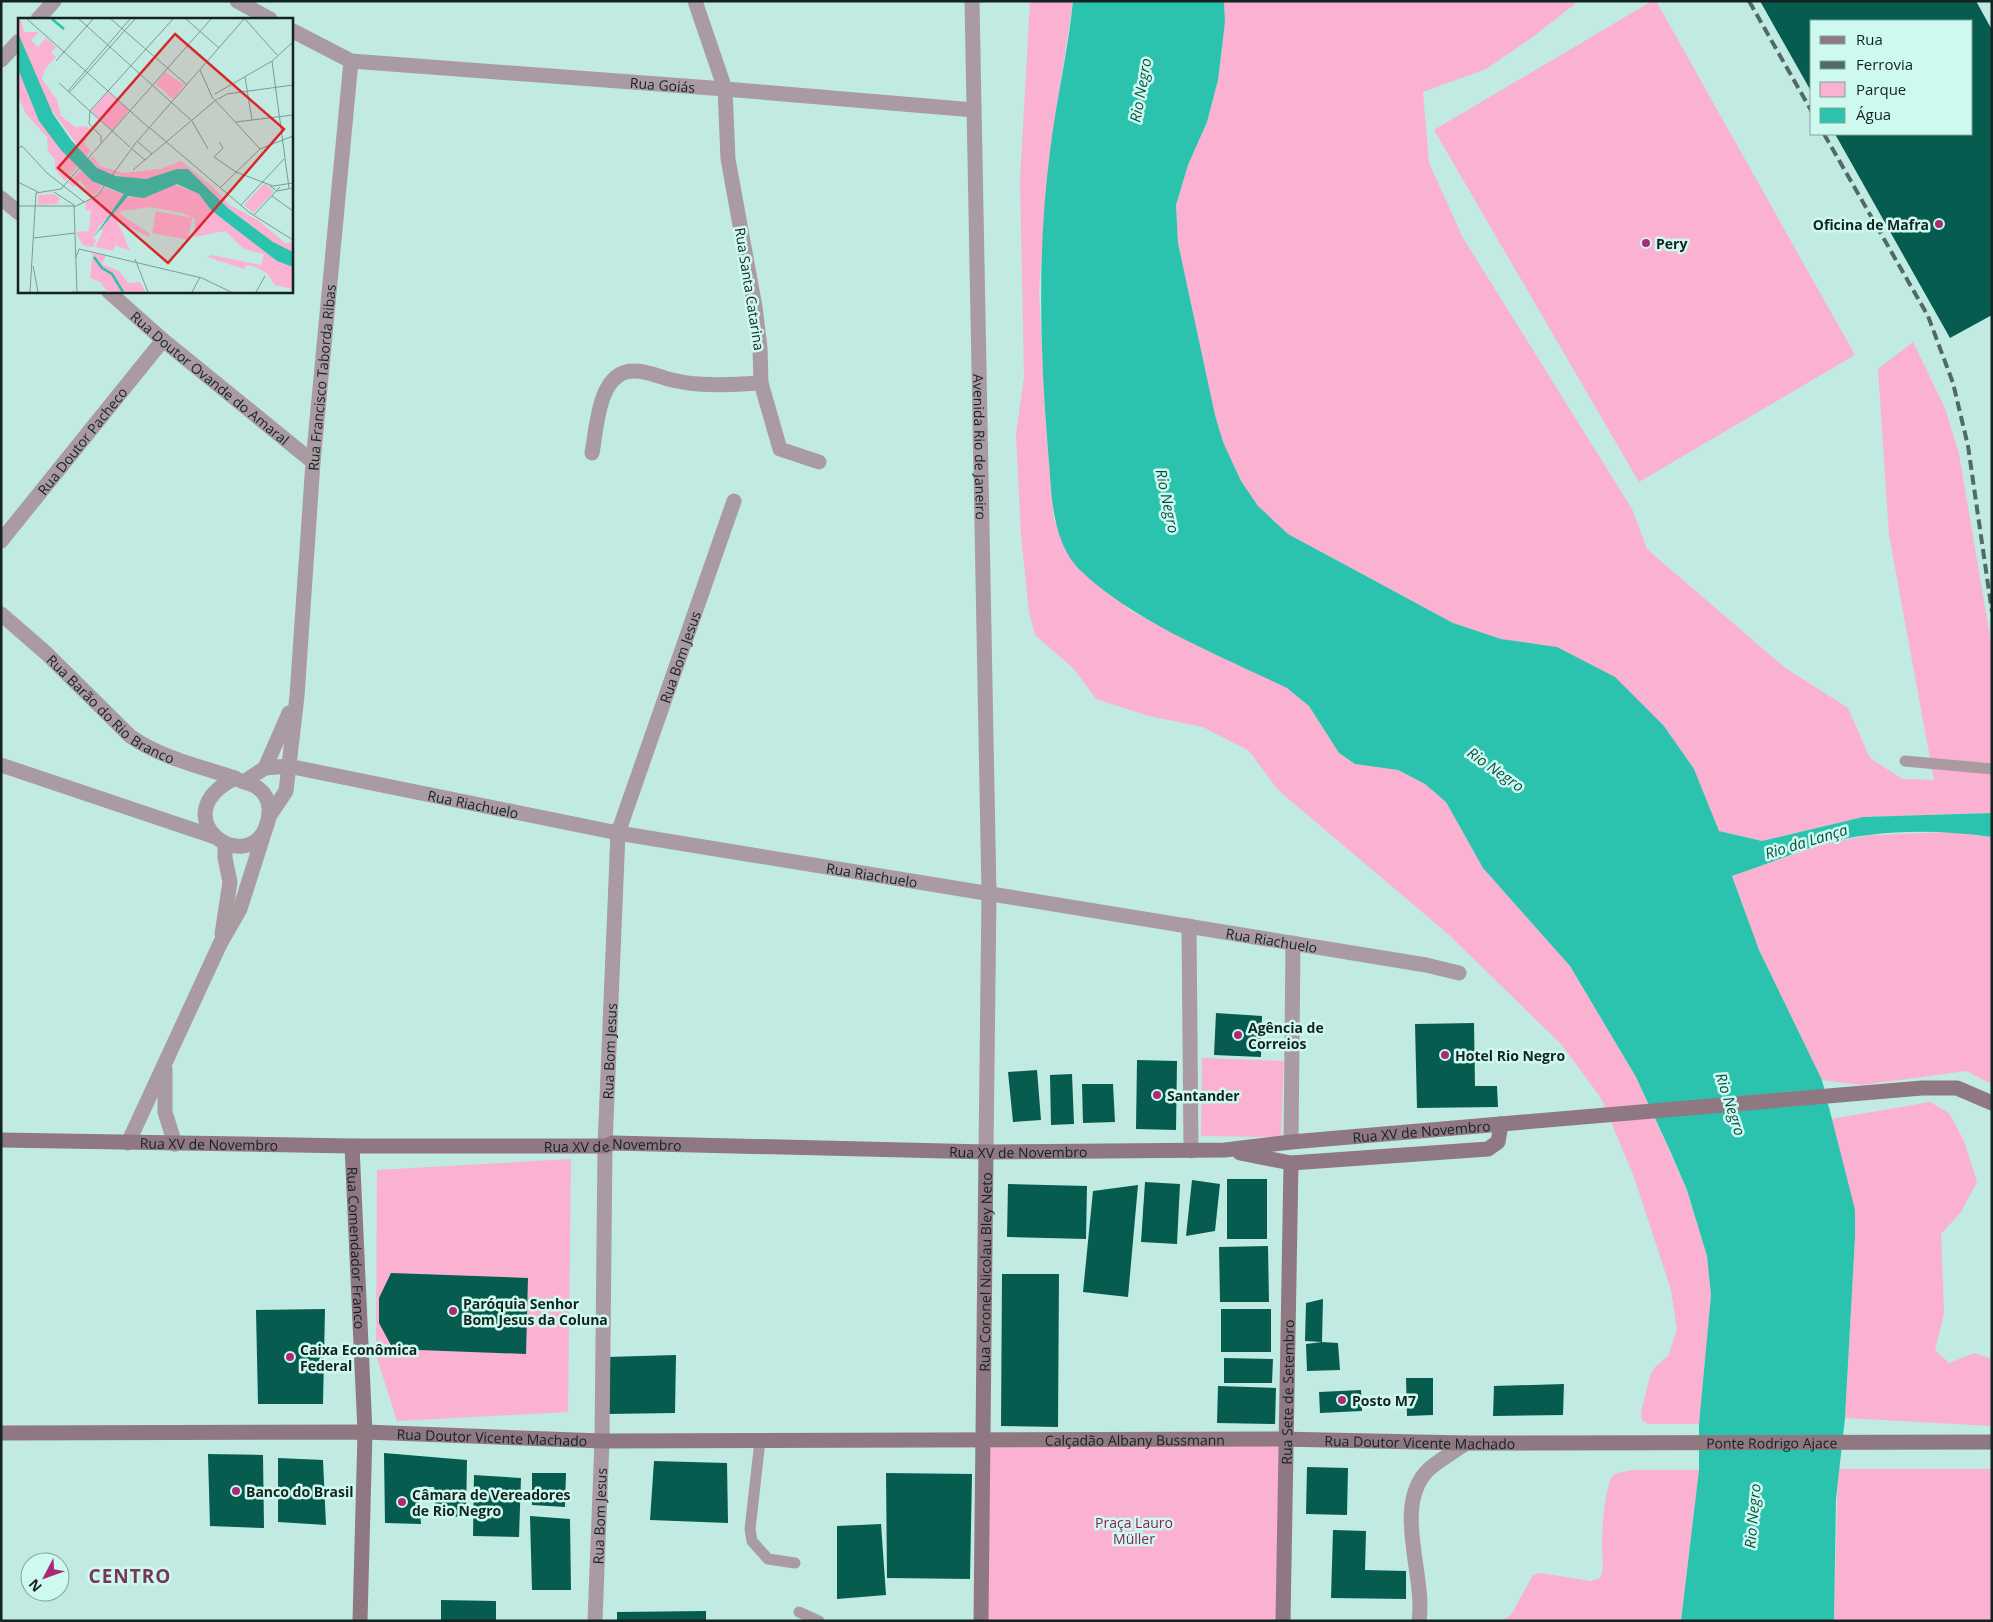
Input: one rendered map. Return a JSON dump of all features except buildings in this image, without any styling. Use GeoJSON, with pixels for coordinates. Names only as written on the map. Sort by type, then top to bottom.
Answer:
{"type":"FeatureCollection","features":[{"type":"Feature","properties":{"kind":"main road","name":"Rua XV de Novembro"},"geometry":{"type":"LineString","coordinates":[[1,1140],[352,1146],[605,1146],[612,1143],[986,1152],[1191,1151],[1225,1150],[1290,1142],[1941,1087],[1956,1088],[1992,1103]]}},
{"type":"Feature","properties":{"kind":"main road","name":"Rua XV de Novembro"},"geometry":{"type":"LineString","coordinates":[[1225,1150],[1292,1163],[1488,1149],[1498,1142],[1501,1124]]}},
{"type":"Feature","properties":{"kind":"main road","name":"Rua Comendador Franco"},"geometry":{"type":"LineString","coordinates":[[352,1146],[365,1432],[360,1621]]}},
{"type":"Feature","properties":{"kind":"main road","name":"Rua Coronel Nicolau Bley Neto"},"geometry":{"type":"LineString","coordinates":[[981,1621],[986,1152]]}},
{"type":"Feature","properties":{"kind":"main road","name":"Rua Sete de Setembro"},"geometry":{"type":"LineString","coordinates":[[1283,1621],[1292,1163]]}},
{"type":"Feature","properties":{"kind":"main road","name":"Rua Doutor Vicente Machado"},"geometry":{"type":"LineString","coordinates":[[1,1433],[365,1432],[602,1441],[983,1441]]}},
{"type":"Feature","properties":{"kind":"main road","name":"Rua Doutor Vicente Machado"},"geometry":{"type":"LineString","coordinates":[[1286,1440],[1553,1443]]}},
{"type":"Feature","properties":{"kind":"main road","name":"Calçadão Albany Bussmann"},"geometry":{"type":"LineString","coordinates":[[983,1441],[1286,1440]]}},
{"type":"Feature","properties":{"kind":"main road","name":"Ponte Rodrigo Ajace"},"geometry":{"type":"LineString","coordinates":[[1553,1443],[1992,1442]]}},
{"type":"Feature","properties":{"kind":"street"},"geometry":{"type":"LineString","coordinates":[[39,18],[54,1]]}},
{"type":"Feature","properties":{"kind":"street"},"geometry":{"type":"LineString","coordinates":[[237,1],[268,18]]}},
{"type":"Feature","properties":{"kind":"street","name":"Rua Santa Catarina"},"geometry":{"type":"LineString","coordinates":[[695,1],[725,88],[728,158],[755,308],[760,348],[761,383],[780,449],[819,462]]}},
{"type":"Feature","properties":{"kind":"street","name":"Avenida Rio de Janeiro"},"geometry":{"type":"LineString","coordinates":[[972,1],[989,894]]}},
{"type":"Feature","properties":{"kind":"street"},"geometry":{"type":"LineString","coordinates":[[292,31],[351,61]]}},
{"type":"Feature","properties":{"kind":"street"},"geometry":{"type":"LineString","coordinates":[[1,60],[18,42]]}},
{"type":"Feature","properties":{"kind":"street","name":"Rua Goiás"},"geometry":{"type":"LineString","coordinates":[[351,61],[725,88],[974,110]]}},
{"type":"Feature","properties":{"kind":"street","name":"Rua Francisco Taborda Ribas"},"geometry":{"type":"LineString","coordinates":[[269,818],[286,791],[296,696],[313,462],[351,61]]}},
{"type":"Feature","properties":{"kind":"street"},"geometry":{"type":"LineString","coordinates":[[1,198],[18,212]]}},
{"type":"Feature","properties":{"kind":"street","name":"Rua Doutor Ovande do Amaral"},"geometry":{"type":"LineString","coordinates":[[109,292],[163,340],[313,462]]}},
{"type":"Feature","properties":{"kind":"street","name":"Rua Doutor Pacheco"},"geometry":{"type":"LineString","coordinates":[[1,541],[163,340]]}},
{"type":"Feature","properties":{"kind":"street"},"geometry":{"type":"LineString","coordinates":[[592,452],[604,392],[615,376],[632,370],[678,382],[709,384],[761,383]]}},
{"type":"Feature","properties":{"kind":"street","name":"Rua Bom Jesus"},"geometry":{"type":"LineString","coordinates":[[595,1621],[602,1441],[605,1146],[618,833],[734,501]]}},
{"type":"Feature","properties":{"kind":"street","name":"Rua Barão do Rio Branco"},"geometry":{"type":"LineString","coordinates":[[1,614],[46,653],[130,736],[144,746],[156,752],[240,780]]}},
{"type":"Feature","properties":{"kind":"street","name":"Rua Francisco Taborda Ribas"},"geometry":{"type":"LineString","coordinates":[[265,768],[296,696]]}},
{"type":"Feature","properties":{"kind":"street"},"geometry":{"type":"LineString","coordinates":[[1,765],[220,841],[241,846],[257,841],[269,818]]}},
{"type":"Feature","properties":{"kind":"street","name":"Rua Riachuelo"},"geometry":{"type":"LineString","coordinates":[[265,768],[288,766],[618,833],[1426,965],[1459,973]]}},
{"type":"Feature","properties":{"kind":"street"},"geometry":{"type":"LineString","coordinates":[[220,944],[230,882],[220,841],[206,819],[208,799],[214,790],[265,768]]}},
{"type":"Feature","properties":{"kind":"street"},"geometry":{"type":"LineString","coordinates":[[128,1143],[220,944],[240,909],[248,890],[269,818],[269,801],[263,792],[240,780]]}},
{"type":"Feature","properties":{"kind":"street","name":"Rua Coronel Nicolau Bley Neto"},"geometry":{"type":"LineString","coordinates":[[986,1152],[989,894]]}},
{"type":"Feature","properties":{"kind":"street"},"geometry":{"type":"LineString","coordinates":[[1189,926],[1191,1151]]}},
{"type":"Feature","properties":{"kind":"street"},"geometry":{"type":"LineString","coordinates":[[1290,1142],[1293,943]]}},
{"type":"Feature","properties":{"kind":"street"},"geometry":{"type":"LineString","coordinates":[[166,1060],[165,1112],[175,1144]]}},
{"type":"Feature","properties":{"kind":"street"},"geometry":{"type":"LineString","coordinates":[[1419,1621],[1412,1496],[1428,1471],[1466,1443]]}},
{"type":"Feature","properties":{"kind":"lane"},"geometry":{"type":"LineString","coordinates":[[1905,761],[1992,769]]}},
{"type":"Feature","properties":{"kind":"lane"},"geometry":{"type":"LineString","coordinates":[[760,1441],[750,1529],[752,1541],[768,1559],[795,1562]]}},
{"type":"Feature","properties":{"kind":"lane"},"geometry":{"type":"LineString","coordinates":[[799,1612],[819,1621]]}},
{"type":"Feature","properties":{"kind":"green space"},"geometry":{"type":"Polygon","coordinates":[[[1030,1],[1073,1],[1050,152],[1039,291],[1046,428],[1054,519],[1065,550],[1131,611],[1287,688],[1309,706],[1339,753],[1355,764],[1398,770],[1425,784],[1446,802],[1483,868],[1570,966],[1636,1077],[1687,1190],[1707,1256],[1711,1295],[1699,1424],[1648,1424],[1642,1420],[1641,1412],[1650,1376],[1655,1367],[1668,1356],[1677,1330],[1671,1290],[1634,1177],[1601,1098],[1561,1044],[1448,934],[1278,790],[1249,751],[1203,727],[1149,716],[1096,699],[1074,669],[1035,635],[1029,612],[1021,535],[1016,434],[1024,377],[1020,180],[1030,1]]]}},
{"type":"Feature","properties":{"kind":"green space"},"geometry":{"type":"Polygon","coordinates":[[[1224,1],[1575,1],[1575,4],[1534,36],[1486,69],[1423,92],[1429,163],[1463,238],[1632,509],[1647,549],[1784,667],[1848,708],[1870,758],[1902,779],[1934,780],[1889,535],[1878,369],[1913,342],[1945,408],[1959,454],[1992,648],[1992,813],[1863,817],[1762,841],[1719,831],[1694,769],[1664,726],[1557,647],[1501,639],[1453,623],[1288,534],[1258,506],[1241,481],[1223,442],[1215,415],[1178,243],[1176,205],[1188,165],[1207,122],[1218,80],[1225,22],[1224,1]]]}},
{"type":"Feature","properties":{"kind":"green space","name":"Pery"},"geometry":{"type":"Polygon","coordinates":[[[1652,1],[1656,1],[1855,355],[1639,482],[1434,130],[1652,1]]]}},
{"type":"Feature","properties":{"kind":"green space"},"geometry":{"type":"Polygon","coordinates":[[[1950,832],[1992,837],[1992,1084],[1966,1071],[1862,1085],[1822,1080],[1759,950],[1732,876],[1824,844],[1871,835],[1950,832]]]}},
{"type":"Feature","properties":{"kind":"green space"},"geometry":{"type":"Polygon","coordinates":[[[1202,1058],[1284,1061],[1281,1137],[1201,1136],[1202,1058]]]}},
{"type":"Feature","properties":{"kind":"green space"},"geometry":{"type":"Polygon","coordinates":[[[1930,1102],[1949,1113],[1964,1141],[1977,1182],[1961,1212],[1941,1234],[1944,1313],[1935,1350],[1949,1363],[1974,1353],[1992,1359],[1992,1426],[1845,1418],[1855,1210],[1831,1119],[1930,1102]]]}},
{"type":"Feature","properties":{"kind":"green space"},"geometry":{"type":"Polygon","coordinates":[[[571,1159],[568,1412],[397,1421],[376,1355],[377,1170],[571,1159]]]}},
{"type":"Feature","properties":{"kind":"green space","name":"Praça Lauro Müller"},"geometry":{"type":"Polygon","coordinates":[[[1284,1441],[1280,1621],[983,1621],[985,1444],[1284,1441]]]}},
{"type":"Feature","properties":{"kind":"green space"},"geometry":{"type":"Polygon","coordinates":[[[1838,1469],[1992,1469],[1992,1621],[1834,1621],[1838,1469]]]}},
{"type":"Feature","properties":{"kind":"green space"},"geometry":{"type":"Polygon","coordinates":[[[1632,1470],[1699,1470],[1681,1621],[1501,1621],[1511,1615],[1533,1575],[1540,1573],[1591,1581],[1600,1578],[1603,1567],[1603,1520],[1608,1488],[1614,1474],[1632,1470]]]}},
{"type":"Feature","properties":{"kind":"water"},"geometry":{"type":"Polygon","coordinates":[[[1073,1],[1224,1],[1225,22],[1218,80],[1207,122],[1188,165],[1176,205],[1178,243],[1215,415],[1223,442],[1241,481],[1258,506],[1288,534],[1453,623],[1501,639],[1557,647],[1615,677],[1664,726],[1694,769],[1719,831],[1762,841],[1863,817],[1992,813],[1992,837],[1929,832],[1864,835],[1800,851],[1732,876],[1759,950],[1822,1080],[1855,1210],[1845,1418],[1836,1499],[1834,1621],[1681,1621],[1699,1470],[1699,1424],[1711,1295],[1707,1256],[1687,1190],[1636,1077],[1570,966],[1483,868],[1446,802],[1425,784],[1398,770],[1355,764],[1339,753],[1309,706],[1287,688],[1179,637],[1126,606],[1081,571],[1063,545],[1054,515],[1052,499],[1043,376],[1041,301],[1046,189],[1055,114],[1073,1]]]}},
{"type":"Feature","properties":{"kind":"railway"},"geometry":{"type":"LineString","coordinates":[[1749,1],[1810,108]]}},
{"type":"Feature","properties":{"kind":"railway"},"geometry":{"type":"LineString","coordinates":[[1825,135],[1928,316],[1953,383],[1968,446],[1992,612]]}},
{"type":"Feature","properties":{"kind":"place","name":"Oficina de Mafra"},"geometry":{"type":"Point","coordinates":[1939,224]}},
{"type":"Feature","properties":{"kind":"place","name":"Pery"},"geometry":{"type":"Point","coordinates":[1646,243]}},
{"type":"Feature","properties":{"kind":"place","name":"Agência de Correios"},"geometry":{"type":"Point","coordinates":[1238,1035]}},
{"type":"Feature","properties":{"kind":"place","name":"Hotel Rio Negro"},"geometry":{"type":"Point","coordinates":[1445,1055]}},
{"type":"Feature","properties":{"kind":"place","name":"Santander"},"geometry":{"type":"Point","coordinates":[1157,1095]}},
{"type":"Feature","properties":{"kind":"place","name":"Paróquia Senhor Bom Jesus da Coluna"},"geometry":{"type":"Point","coordinates":[453,1311]}},
{"type":"Feature","properties":{"kind":"place","name":"Caixa Econômica Federal"},"geometry":{"type":"Point","coordinates":[290,1357]}},
{"type":"Feature","properties":{"kind":"place","name":"Posto M7"},"geometry":{"type":"Point","coordinates":[1342,1400]}},
{"type":"Feature","properties":{"kind":"place","name":"Banco do Brasil"},"geometry":{"type":"Point","coordinates":[236,1491]}},
{"type":"Feature","properties":{"kind":"place","name":"Câmara de Vereadores de Rio Negro"},"geometry":{"type":"Point","coordinates":[402,1502]}},
{"type":"Feature","properties":{"kind":"district","name":"CENTRO"},"geometry":{"type":"Point","coordinates":[130,1576]}},
{"type":"Feature","properties":{"kind":"water label","name":"Rio Negro"},"geometry":{"type":"Point","coordinates":[1140,90]}},
{"type":"Feature","properties":{"kind":"water label","name":"Rio Negro"},"geometry":{"type":"Point","coordinates":[1168,501]}},
{"type":"Feature","properties":{"kind":"water label","name":"Rio Negro"},"geometry":{"type":"Point","coordinates":[1496,769]}},
{"type":"Feature","properties":{"kind":"water label","name":"Rio da Lança"},"geometry":{"type":"Point","coordinates":[1806,841]}},
{"type":"Feature","properties":{"kind":"water label","name":"Rio Negro"},"geometry":{"type":"Point","coordinates":[1731,1104]}},
{"type":"Feature","properties":{"kind":"water label","name":"Rio Negro"},"geometry":{"type":"Point","coordinates":[1752,1516]}}]}
